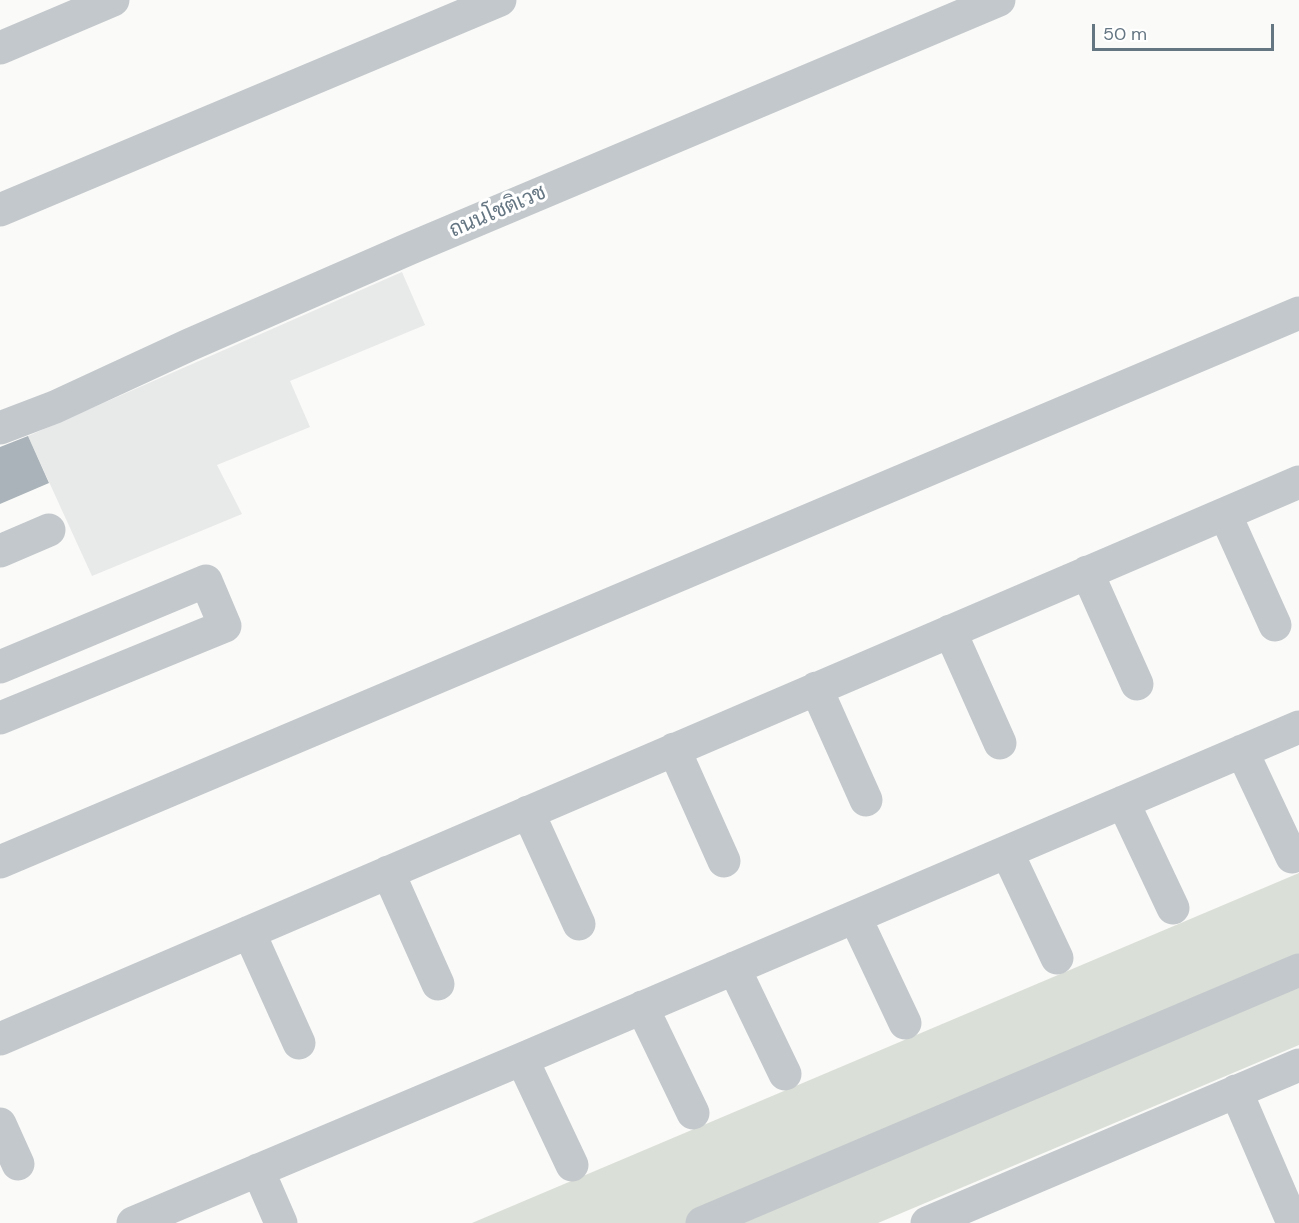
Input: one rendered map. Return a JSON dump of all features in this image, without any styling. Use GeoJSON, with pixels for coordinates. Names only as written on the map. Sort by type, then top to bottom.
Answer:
{"type":"FeatureCollection","features":[{"type":"Feature","properties":{"kind":"street"},"geometry":{"type":"LineString","coordinates":[[0,48],[112,0]]}},
{"type":"Feature","properties":{"kind":"street"},"geometry":{"type":"LineString","coordinates":[[0,210],[500,0]]}},
{"type":"Feature","properties":{"kind":"street","name":"ถนนโชติเวช"},"geometry":{"type":"LineString","coordinates":[[0,428],[55,407],[189,345],[400,253],[999,0]]}},
{"type":"Feature","properties":{"kind":"street"},"geometry":{"type":"LineString","coordinates":[[0,862],[1299,313]]}},
{"type":"Feature","properties":{"kind":"street"},"geometry":{"type":"LineString","coordinates":[[0,1039],[1299,482]]}},
{"type":"Feature","properties":{"kind":"street"},"geometry":{"type":"LineString","coordinates":[[1225,514],[1275,625]]}},
{"type":"Feature","properties":{"kind":"street"},"geometry":{"type":"LineString","coordinates":[[0,552],[49,530]]}},
{"type":"Feature","properties":{"kind":"street"},"geometry":{"type":"LineString","coordinates":[[1087,572],[1137,684]]}},
{"type":"Feature","properties":{"kind":"street"},"geometry":{"type":"LineString","coordinates":[[0,667],[206,581],[225,626],[0,718]]}},
{"type":"Feature","properties":{"kind":"street"},"geometry":{"type":"LineString","coordinates":[[950,631],[1000,743]]}},
{"type":"Feature","properties":{"kind":"street"},"geometry":{"type":"LineString","coordinates":[[816,688],[866,800]]}},
{"type":"Feature","properties":{"kind":"street"},"geometry":{"type":"LineString","coordinates":[[133,1223],[1299,727]]}},
{"type":"Feature","properties":{"kind":"street"},"geometry":{"type":"LineString","coordinates":[[674,749],[724,861]]}},
{"type":"Feature","properties":{"kind":"street"},"geometry":{"type":"LineString","coordinates":[[1242,751],[1292,857]]}},
{"type":"Feature","properties":{"kind":"street"},"geometry":{"type":"LineString","coordinates":[[1123,802],[1173,908]]}},
{"type":"Feature","properties":{"kind":"street"},"geometry":{"type":"LineString","coordinates":[[528,812],[579,924]]}},
{"type":"Feature","properties":{"kind":"street"},"geometry":{"type":"LineString","coordinates":[[1007,852],[1058,957]]}},
{"type":"Feature","properties":{"kind":"street"},"geometry":{"type":"LineString","coordinates":[[388,872],[438,984]]}},
{"type":"Feature","properties":{"kind":"street"},"geometry":{"type":"LineString","coordinates":[[855,917],[905,1023]]}},
{"type":"Feature","properties":{"kind":"street"},"geometry":{"type":"LineString","coordinates":[[249,932],[299,1043]]}},
{"type":"Feature","properties":{"kind":"street"},"geometry":{"type":"LineString","coordinates":[[734,968],[785,1074]]}},
{"type":"Feature","properties":{"kind":"street"},"geometry":{"type":"LineString","coordinates":[[702,1223],[1299,970]]}},
{"type":"Feature","properties":{"kind":"street"},"geometry":{"type":"LineString","coordinates":[[642,1008],[693,1113]]}},
{"type":"Feature","properties":{"kind":"street"},"geometry":{"type":"LineString","coordinates":[[522,1059],[572,1165]]}},
{"type":"Feature","properties":{"kind":"street"},"geometry":{"type":"LineString","coordinates":[[927,1223],[1299,1065]]}},
{"type":"Feature","properties":{"kind":"street"},"geometry":{"type":"LineString","coordinates":[[1236,1091],[1293,1223]]}},
{"type":"Feature","properties":{"kind":"street"},"geometry":{"type":"LineString","coordinates":[[0,1124],[18,1164]]}},
{"type":"Feature","properties":{"kind":"street"},"geometry":{"type":"LineString","coordinates":[[258,1170],[281,1223]]}},
{"type":"Feature","properties":{"kind":"shaded area"},"geometry":{"type":"Polygon","coordinates":[[[402,272],[425,325],[290,381],[310,427],[217,465],[242,514],[92,576],[28,436],[402,272]]]}},
{"type":"Feature","properties":{"kind":"shaded area"},"geometry":{"type":"Polygon","coordinates":[[[1299,873],[1299,1045],[878,1223],[472,1223],[1299,873]]]}},
{"type":"Feature","properties":{"kind":"building"},"geometry":{"type":"Polygon","coordinates":[[[28,436],[49,483],[0,504],[0,447],[28,436]]]}}]}
